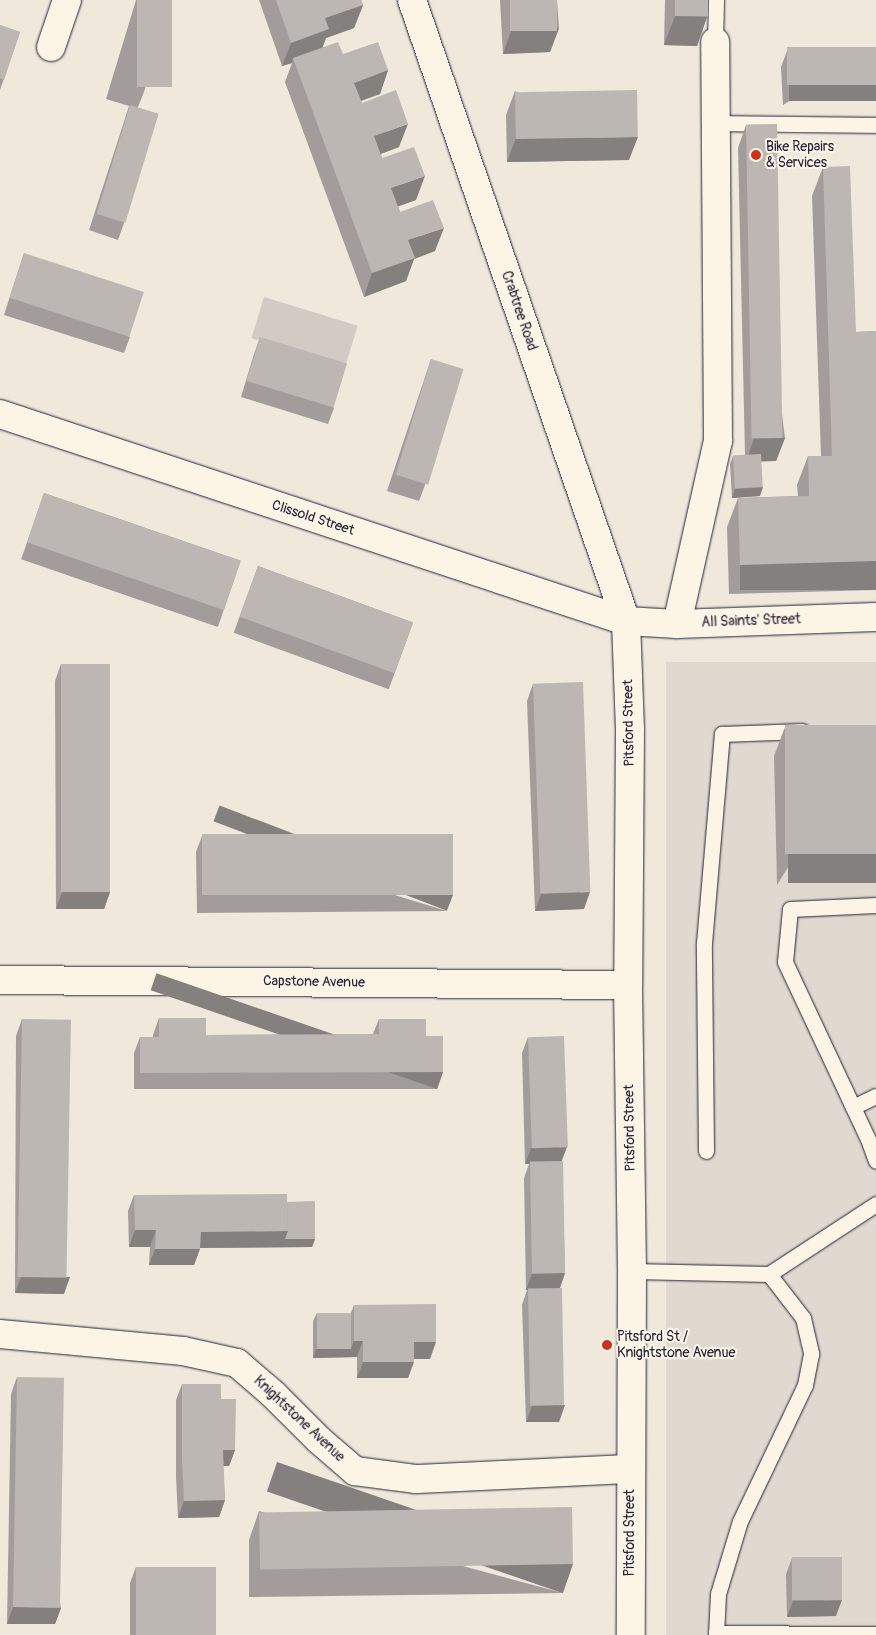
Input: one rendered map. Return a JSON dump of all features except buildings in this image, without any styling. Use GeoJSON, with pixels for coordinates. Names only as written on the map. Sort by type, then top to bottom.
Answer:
{"type":"FeatureCollection","features":[{"type":"Feature","properties":{"kind":"street","name":"Crabtree Road"},"geometry":{"type":"LineString","coordinates":[[412,0],[626,622]]}},
{"type":"Feature","properties":{"kind":"street"},"geometry":{"type":"LineString","coordinates":[[51,47],[62,1]]}},
{"type":"Feature","properties":{"kind":"street"},"geometry":{"type":"LineString","coordinates":[[676,624],[718,441],[716,42]]}},
{"type":"Feature","properties":{"kind":"street","name":"Clissold Street"},"geometry":{"type":"LineString","coordinates":[[0,414],[626,622]]}},
{"type":"Feature","properties":{"kind":"street","name":"All Saints' Street"},"geometry":{"type":"LineString","coordinates":[[626,622],[676,624],[876,617]]}},
{"type":"Feature","properties":{"kind":"street","name":"Pitsford Street"},"geometry":{"type":"LineString","coordinates":[[626,622],[630,729],[628,985],[632,1271],[631,1635]]}},
{"type":"Feature","properties":{"kind":"street","name":"Capstone Avenue"},"geometry":{"type":"LineString","coordinates":[[0,980],[628,985]]}},
{"type":"Feature","properties":{"kind":"street","name":"Knightstone Avenue"},"geometry":{"type":"LineString","coordinates":[[0,1334],[183,1351],[237,1363],[355,1471],[416,1479],[630,1469]]}},
{"type":"Feature","properties":{"kind":"lane"},"geometry":{"type":"LineString","coordinates":[[716,0],[716,42]]}},
{"type":"Feature","properties":{"kind":"lane"},"geometry":{"type":"LineString","coordinates":[[716,123],[876,125]]}},
{"type":"Feature","properties":{"kind":"lane"},"geometry":{"type":"LineString","coordinates":[[706,1151],[704,944],[722,734],[818,730]]}},
{"type":"Feature","properties":{"kind":"lane"},"geometry":{"type":"LineString","coordinates":[[876,905],[790,909],[784,962],[853,1107],[876,1161]]}},
{"type":"Feature","properties":{"kind":"lane"},"geometry":{"type":"LineString","coordinates":[[853,1107],[876,1096]]}},
{"type":"Feature","properties":{"kind":"lane"},"geometry":{"type":"LineString","coordinates":[[632,1271],[769,1274],[876,1204]]}},
{"type":"Feature","properties":{"kind":"lane"},"geometry":{"type":"LineString","coordinates":[[769,1274],[803,1318],[811,1354],[805,1385],[740,1522],[718,1594],[716,1634],[869,1634]]}},
{"type":"Feature","properties":{"kind":"shaded area"},"geometry":{"type":"Polygon","coordinates":[[[264,297],[358,326],[345,367],[251,338],[264,297]]]}},
{"type":"Feature","properties":{"kind":"shaded area"},"geometry":{"type":"Polygon","coordinates":[[[666,662],[876,662],[876,1635],[666,1635],[666,662]]]}},
{"type":"Feature","properties":{"kind":"place","name":"Bike Repairs & Services"},"geometry":{"type":"Point","coordinates":[756,155]}},
{"type":"Feature","properties":{"kind":"place","name":"Pitsford St / Knightstone Avenue"},"geometry":{"type":"Point","coordinates":[607,1345]}}]}
